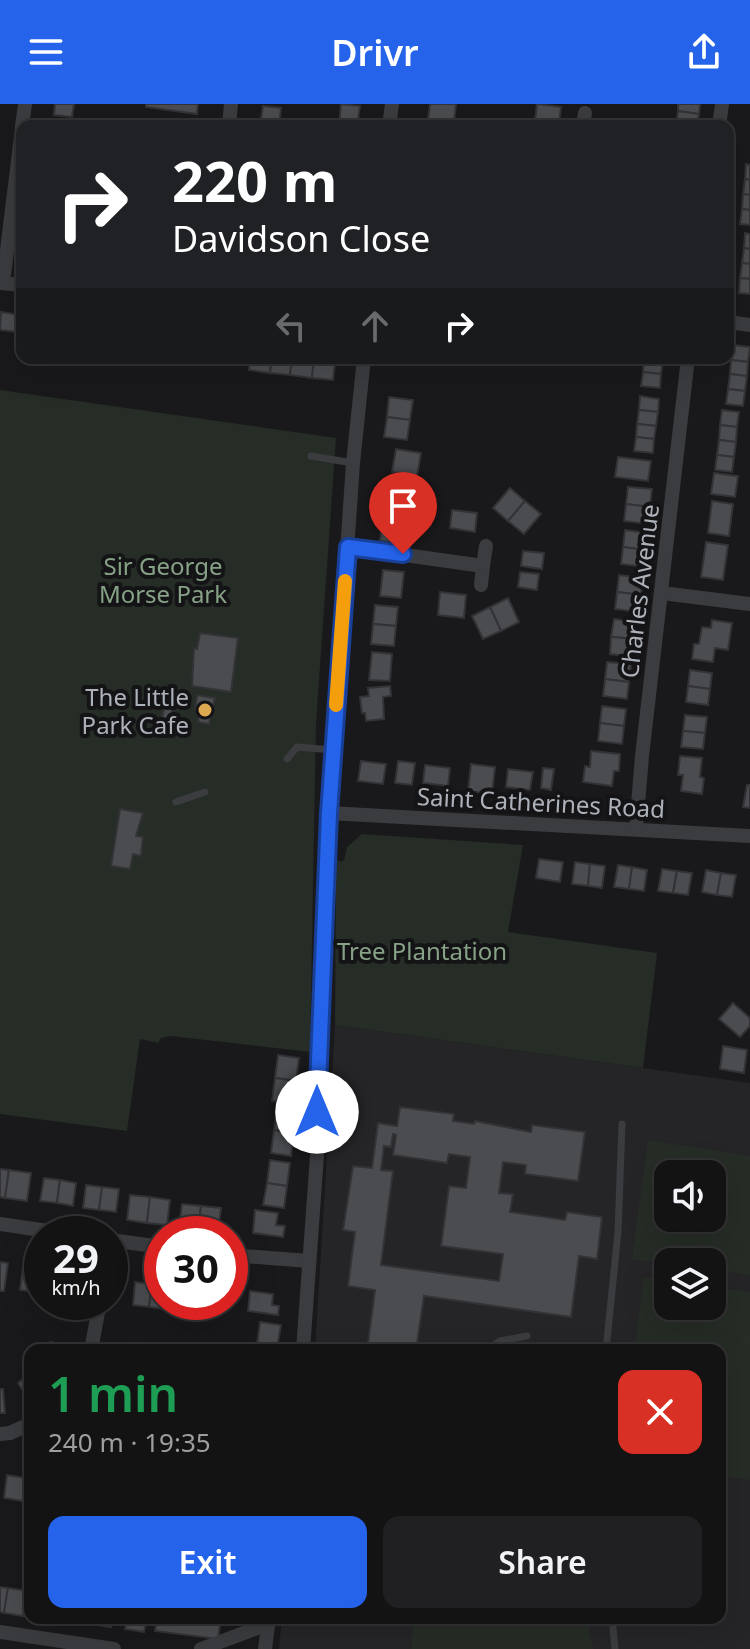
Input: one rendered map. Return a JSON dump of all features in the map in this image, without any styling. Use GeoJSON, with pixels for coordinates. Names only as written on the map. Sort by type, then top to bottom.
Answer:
{"type":"FeatureCollection","features":[{"type":"Feature","properties":{"kind":"street"},"geometry":{"type":"LineString","coordinates":[[1,283],[16,172]]}},
{"type":"Feature","properties":{"kind":"street"},"geometry":{"type":"LineString","coordinates":[[303,1344],[318,1142],[316,1082],[329,813],[353,463],[363,364]]}},
{"type":"Feature","properties":{"kind":"street","name":"Charles Avenue"},"geometry":{"type":"LineString","coordinates":[[636,829],[687,364]]}},
{"type":"Feature","properties":{"kind":"street"},"geometry":{"type":"LineString","coordinates":[[481,585],[486,546]]}},
{"type":"Feature","properties":{"kind":"street"},"geometry":{"type":"LineString","coordinates":[[348,547],[483,566]]}},
{"type":"Feature","properties":{"kind":"street"},"geometry":{"type":"LineString","coordinates":[[662,593],[750,604]]}},
{"type":"Feature","properties":{"kind":"street","name":"Saint Catherines Road"},"geometry":{"type":"LineString","coordinates":[[329,813],[750,836]]}},
{"type":"Feature","properties":{"kind":"street"},"geometry":{"type":"LineString","coordinates":[[0,1224],[24,1228]]}},
{"type":"Feature","properties":{"kind":"street"},"geometry":{"type":"LineString","coordinates":[[248,1256],[309,1261]]}},
{"type":"Feature","properties":{"kind":"street"},"geometry":{"type":"LineString","coordinates":[[92,1344],[97,1320]]}},
{"type":"Feature","properties":{"kind":"street"},"geometry":{"type":"LineString","coordinates":[[0,1434],[24,1427]]}},
{"type":"Feature","properties":{"kind":"street"},"geometry":{"type":"LineString","coordinates":[[201,1649],[262,1624]]}},
{"type":"Feature","properties":{"kind":"street"},"geometry":{"type":"LineString","coordinates":[[265,1649],[269,1624]]}},
{"type":"Feature","properties":{"kind":"street"},"geometry":{"type":"LineString","coordinates":[[0,1632],[114,1649]]}},
{"type":"Feature","properties":{"kind":"lane"},"geometry":{"type":"LineString","coordinates":[[311,456],[353,463]]}},
{"type":"Feature","properties":{"kind":"lane"},"geometry":{"type":"LineString","coordinates":[[287,759],[297,747],[333,750]]}},
{"type":"Feature","properties":{"kind":"lane"},"geometry":{"type":"LineString","coordinates":[[176,802],[205,792]]}},
{"type":"Feature","properties":{"kind":"lane"},"geometry":{"type":"LineString","coordinates":[[607,1344],[618,1232],[622,1124]]}},
{"type":"Feature","properties":{"kind":"lane"},"geometry":{"type":"LineString","coordinates":[[496,1344],[527,1336]]}},
{"type":"Feature","properties":{"kind":"lane"},"geometry":{"type":"LineString","coordinates":[[613,1624],[615,1649]]}},
{"type":"Feature","properties":{"kind":"shaded area"},"geometry":{"type":"Polygon","coordinates":[[[335,1025],[750,1083],[750,1649],[279,1649],[281,1624],[726,1624],[726,1344],[315,1344],[335,1025]]]}},
{"type":"Feature","properties":{"kind":"green space","name":"Sir George Morse Park"},"geometry":{"type":"Polygon","coordinates":[[[0,390],[336,438],[316,723],[310,1052],[171,1036],[161,1038],[158,1043],[140,1039],[127,1131],[0,1114],[0,390]]]}},
{"type":"Feature","properties":{"kind":"green space","name":"Tree Plantation"},"geometry":{"type":"Polygon","coordinates":[[[362,834],[523,845],[508,932],[657,953],[643,1068],[335,1025],[336,859],[344,860],[347,847],[362,834]]]}},
{"type":"Feature","properties":{"kind":"green space"},"geometry":{"type":"Polygon","coordinates":[[[648,1140],[750,1156],[750,1275],[726,1272],[726,1248],[654,1248],[654,1262],[632,1259],[648,1140]]]}},
{"type":"Feature","properties":{"kind":"green space"},"geometry":{"type":"Polygon","coordinates":[[[644,1277],[654,1278],[654,1320],[726,1320],[726,1289],[750,1292],[750,1480],[726,1476],[726,1344],[635,1344],[644,1277]]]}},
{"type":"Feature","properties":{"kind":"green space"},"geometry":{"type":"Polygon","coordinates":[[[413,1624],[588,1624],[593,1649],[411,1649],[413,1624]]]}},
{"type":"Feature","properties":{"kind":"building"},"geometry":{"type":"Polygon","coordinates":[[[55,104],[74,104],[72,117],[54,115],[55,104]]]}},
{"type":"Feature","properties":{"kind":"building"},"geometry":{"type":"Polygon","coordinates":[[[146,104],[198,104],[197,114],[146,107],[146,104]]]}},
{"type":"Feature","properties":{"kind":"building"},"geometry":{"type":"Polygon","coordinates":[[[341,104],[360,106],[358,120],[340,120],[341,104]]]}},
{"type":"Feature","properties":{"kind":"building"},"geometry":{"type":"Polygon","coordinates":[[[430,104],[456,104],[454,120],[428,119],[430,104]]]}},
{"type":"Feature","properties":{"kind":"building"},"geometry":{"type":"Polygon","coordinates":[[[537,104],[561,107],[559,120],[535,120],[537,104]]]}},
{"type":"Feature","properties":{"kind":"building"},"geometry":{"type":"Polygon","coordinates":[[[678,104],[700,104],[699,114],[678,111],[678,104]]]}},
{"type":"Feature","properties":{"kind":"building"},"geometry":{"type":"Polygon","coordinates":[[[263,106],[281,108],[280,120],[261,120],[263,106]]]}},
{"type":"Feature","properties":{"kind":"building"},"geometry":{"type":"Polygon","coordinates":[[[678,111],[699,114],[698,120],[677,120],[678,111]]]}},
{"type":"Feature","properties":{"kind":"building"},"geometry":{"type":"Polygon","coordinates":[[[746,164],[750,165],[750,180],[745,179],[746,164]]]}},
{"type":"Feature","properties":{"kind":"building"},"geometry":{"type":"Polygon","coordinates":[[[745,179],[750,180],[750,195],[743,194],[745,179]]]}},
{"type":"Feature","properties":{"kind":"building"},"geometry":{"type":"Polygon","coordinates":[[[743,194],[750,195],[750,210],[742,209],[743,194]]]}},
{"type":"Feature","properties":{"kind":"building"},"geometry":{"type":"Polygon","coordinates":[[[742,209],[750,210],[750,225],[740,224],[742,209]]]}},
{"type":"Feature","properties":{"kind":"building"},"geometry":{"type":"Polygon","coordinates":[[[745,233],[750,234],[750,249],[744,248],[745,233]]]}},
{"type":"Feature","properties":{"kind":"building"},"geometry":{"type":"Polygon","coordinates":[[[744,248],[750,249],[750,264],[742,263],[744,248]]]}},
{"type":"Feature","properties":{"kind":"building"},"geometry":{"type":"Polygon","coordinates":[[[742,263],[750,264],[750,279],[740,278],[742,263]]]}},
{"type":"Feature","properties":{"kind":"building"},"geometry":{"type":"Polygon","coordinates":[[[740,278],[750,279],[750,294],[739,293],[740,278]]]}},
{"type":"Feature","properties":{"kind":"building"},"geometry":{"type":"Polygon","coordinates":[[[1,312],[16,314],[16,332],[0,330],[1,312]]]}},
{"type":"Feature","properties":{"kind":"building"},"geometry":{"type":"Polygon","coordinates":[[[734,345],[750,347],[748,362],[734,360],[734,345]]]}},
{"type":"Feature","properties":{"kind":"building"},"geometry":{"type":"Polygon","coordinates":[[[734,360],[748,362],[747,376],[730,374],[734,360]]]}},
{"type":"Feature","properties":{"kind":"building"},"geometry":{"type":"Polygon","coordinates":[[[250,364],[271,364],[270,373],[249,370],[250,364]]]}},
{"type":"Feature","properties":{"kind":"building"},"geometry":{"type":"Polygon","coordinates":[[[271,364],[291,364],[290,375],[270,373],[271,364]]]}},
{"type":"Feature","properties":{"kind":"building"},"geometry":{"type":"Polygon","coordinates":[[[291,364],[314,364],[312,378],[290,375],[291,364]]]}},
{"type":"Feature","properties":{"kind":"building"},"geometry":{"type":"Polygon","coordinates":[[[314,364],[335,364],[333,380],[312,378],[314,364]]]}},
{"type":"Feature","properties":{"kind":"building"},"geometry":{"type":"Polygon","coordinates":[[[644,364],[663,364],[661,374],[643,372],[644,364]]]}},
{"type":"Feature","properties":{"kind":"building"},"geometry":{"type":"Polygon","coordinates":[[[643,372],[661,374],[660,388],[641,386],[643,372]]]}},
{"type":"Feature","properties":{"kind":"building"},"geometry":{"type":"Polygon","coordinates":[[[730,374],[747,376],[745,391],[728,389],[730,374]]]}},
{"type":"Feature","properties":{"kind":"building"},"geometry":{"type":"Polygon","coordinates":[[[728,389],[745,391],[743,406],[726,404],[728,389]]]}},
{"type":"Feature","properties":{"kind":"building"},"geometry":{"type":"Polygon","coordinates":[[[640,396],[659,399],[658,412],[639,410],[640,396]]]}},
{"type":"Feature","properties":{"kind":"building"},"geometry":{"type":"Polygon","coordinates":[[[389,397],[413,400],[410,420],[387,417],[389,397]]]}},
{"type":"Feature","properties":{"kind":"building"},"geometry":{"type":"Polygon","coordinates":[[[639,410],[658,412],[656,426],[637,424],[639,410]]]}},
{"type":"Feature","properties":{"kind":"building"},"geometry":{"type":"Polygon","coordinates":[[[722,410],[739,412],[737,427],[720,425],[722,410]]]}},
{"type":"Feature","properties":{"kind":"building"},"geometry":{"type":"Polygon","coordinates":[[[387,417],[410,420],[407,440],[384,437],[387,417]]]}},
{"type":"Feature","properties":{"kind":"building"},"geometry":{"type":"Polygon","coordinates":[[[637,424],[656,426],[654,439],[636,437],[637,424]]]}},
{"type":"Feature","properties":{"kind":"building"},"geometry":{"type":"Polygon","coordinates":[[[720,425],[737,427],[736,442],[719,440],[720,425]]]}},
{"type":"Feature","properties":{"kind":"building"},"geometry":{"type":"Polygon","coordinates":[[[636,437],[654,439],[653,453],[634,451],[636,437]]]}},
{"type":"Feature","properties":{"kind":"building"},"geometry":{"type":"Polygon","coordinates":[[[719,440],[736,442],[734,457],[717,455],[719,440]]]}},
{"type":"Feature","properties":{"kind":"building"},"geometry":{"type":"Polygon","coordinates":[[[396,449],[421,453],[417,476],[392,472],[396,449]]]}},
{"type":"Feature","properties":{"kind":"building"},"geometry":{"type":"Polygon","coordinates":[[[717,455],[734,457],[732,472],[715,470],[717,455]]]}},
{"type":"Feature","properties":{"kind":"building"},"geometry":{"type":"Polygon","coordinates":[[[618,457],[651,461],[648,481],[615,477],[618,457]]]}},
{"type":"Feature","properties":{"kind":"building"},"geometry":{"type":"Polygon","coordinates":[[[714,473],[738,476],[735,497],[711,494],[714,473]]]}},
{"type":"Feature","properties":{"kind":"building"},"geometry":{"type":"Polygon","coordinates":[[[391,476],[413,479],[410,501],[388,498],[391,476]]]}},
{"type":"Feature","properties":{"kind":"building"},"geometry":{"type":"Polygon","coordinates":[[[628,487],[652,489],[650,507],[626,504],[628,487]]]}},
{"type":"Feature","properties":{"kind":"building"},"geometry":{"type":"Polygon","coordinates":[[[510,488],[525,501],[508,521],[493,508],[510,488]]]}},
{"type":"Feature","properties":{"kind":"building"},"geometry":{"type":"Polygon","coordinates":[[[525,501],[541,514],[524,534],[508,521],[525,501]]]}},
{"type":"Feature","properties":{"kind":"building"},"geometry":{"type":"Polygon","coordinates":[[[712,501],[733,504],[729,536],[708,533],[712,501]]]}},
{"type":"Feature","properties":{"kind":"building"},"geometry":{"type":"Polygon","coordinates":[[[385,502],[409,505],[404,544],[380,541],[385,502]]]}},
{"type":"Feature","properties":{"kind":"building"},"geometry":{"type":"Polygon","coordinates":[[[626,504],[650,507],[648,524],[624,521],[626,504]]]}},
{"type":"Feature","properties":{"kind":"building"},"geometry":{"type":"Polygon","coordinates":[[[452,510],[477,513],[475,532],[450,528],[452,510]]]}},
{"type":"Feature","properties":{"kind":"building"},"geometry":{"type":"Polygon","coordinates":[[[625,530],[649,533],[647,550],[623,547],[625,530]]]}},
{"type":"Feature","properties":{"kind":"building"},"geometry":{"type":"Polygon","coordinates":[[[706,542],[728,545],[723,580],[701,577],[706,542]]]}},
{"type":"Feature","properties":{"kind":"building"},"geometry":{"type":"Polygon","coordinates":[[[623,547],[647,550],[645,567],[621,564],[623,547]]]}},
{"type":"Feature","properties":{"kind":"building"},"geometry":{"type":"Polygon","coordinates":[[[523,551],[544,553],[542,569],[521,566],[523,551]]]}},
{"type":"Feature","properties":{"kind":"building"},"geometry":{"type":"Polygon","coordinates":[[[383,570],[404,572],[401,598],[380,596],[383,570]]]}},
{"type":"Feature","properties":{"kind":"building"},"geometry":{"type":"Polygon","coordinates":[[[520,572],[539,574],[537,590],[518,587],[520,572]]]}},
{"type":"Feature","properties":{"kind":"building"},"geometry":{"type":"Polygon","coordinates":[[[619,575],[643,578],[641,595],[617,592],[619,575]]]}},
{"type":"Feature","properties":{"kind":"building"},"geometry":{"type":"Polygon","coordinates":[[[440,592],[466,595],[464,618],[438,615],[440,592]]]}},
{"type":"Feature","properties":{"kind":"building"},"geometry":{"type":"Polygon","coordinates":[[[617,592],[641,595],[639,612],[615,609],[617,592]]]}},
{"type":"Feature","properties":{"kind":"building"},"geometry":{"type":"Polygon","coordinates":[[[508,598],[519,622],[501,631],[490,607],[508,598]]]}},
{"type":"Feature","properties":{"kind":"building"},"geometry":{"type":"Polygon","coordinates":[[[375,605],[398,607],[396,626],[373,624],[375,605]]]}},
{"type":"Feature","properties":{"kind":"building"},"geometry":{"type":"Polygon","coordinates":[[[490,607],[501,631],[483,639],[472,616],[490,607]]]}},
{"type":"Feature","properties":{"kind":"building"},"geometry":{"type":"Polygon","coordinates":[[[614,619],[638,622],[636,639],[611,637],[614,619]]]}},
{"type":"Feature","properties":{"kind":"building"},"geometry":{"type":"Polygon","coordinates":[[[712,620],[732,623],[728,650],[715,648],[713,662],[692,659],[694,644],[699,644],[702,627],[711,628],[712,620]]]}},
{"type":"Feature","properties":{"kind":"building"},"geometry":{"type":"Polygon","coordinates":[[[373,624],[396,626],[394,646],[371,644],[373,624]]]}},
{"type":"Feature","properties":{"kind":"building"},"geometry":{"type":"Polygon","coordinates":[[[200,633],[238,638],[231,692],[192,686],[194,648],[197,649],[200,633]]]}},
{"type":"Feature","properties":{"kind":"building"},"geometry":{"type":"Polygon","coordinates":[[[611,637],[636,639],[634,657],[610,654],[611,637]]]}},
{"type":"Feature","properties":{"kind":"building"},"geometry":{"type":"Polygon","coordinates":[[[372,652],[392,654],[390,681],[369,680],[372,652]]]}},
{"type":"Feature","properties":{"kind":"building"},"geometry":{"type":"Polygon","coordinates":[[[607,662],[631,664],[629,682],[605,679],[607,662]]]}},
{"type":"Feature","properties":{"kind":"building"},"geometry":{"type":"Polygon","coordinates":[[[690,670],[712,673],[710,689],[688,686],[690,670]]]}},
{"type":"Feature","properties":{"kind":"building"},"geometry":{"type":"Polygon","coordinates":[[[605,679],[629,682],[627,699],[603,696],[605,679]]]}},
{"type":"Feature","properties":{"kind":"building"},"geometry":{"type":"Polygon","coordinates":[[[390,686],[391,696],[383,697],[384,719],[366,721],[360,697],[369,696],[368,688],[390,686]]]}},
{"type":"Feature","properties":{"kind":"building"},"geometry":{"type":"Polygon","coordinates":[[[688,686],[710,689],[708,705],[686,702],[688,686]]]}},
{"type":"Feature","properties":{"kind":"building","name":"The Little Park Cafe"},"geometry":{"type":"Polygon","coordinates":[[[197,695],[215,698],[209,724],[198,722],[200,710],[195,709],[197,695]]]}},
{"type":"Feature","properties":{"kind":"building"},"geometry":{"type":"Polygon","coordinates":[[[165,702],[173,703],[171,719],[162,718],[165,702]]]}},
{"type":"Feature","properties":{"kind":"building"},"geometry":{"type":"Polygon","coordinates":[[[602,706],[626,709],[624,726],[600,723],[602,706]]]}},
{"type":"Feature","properties":{"kind":"building"},"geometry":{"type":"Polygon","coordinates":[[[685,715],[707,717],[705,733],[683,731],[685,715]]]}},
{"type":"Feature","properties":{"kind":"building"},"geometry":{"type":"Polygon","coordinates":[[[600,723],[624,726],[622,744],[598,741],[600,723]]]}},
{"type":"Feature","properties":{"kind":"building"},"geometry":{"type":"Polygon","coordinates":[[[683,731],[705,733],[703,749],[681,747],[683,731]]]}},
{"type":"Feature","properties":{"kind":"building"},"geometry":{"type":"Polygon","coordinates":[[[591,751],[620,754],[619,771],[614,771],[612,786],[583,782],[585,766],[590,767],[591,751]]]}},
{"type":"Feature","properties":{"kind":"building"},"geometry":{"type":"Polygon","coordinates":[[[680,756],[702,758],[702,794],[681,791],[683,775],[678,775],[680,756]]]}},
{"type":"Feature","properties":{"kind":"building"},"geometry":{"type":"Polygon","coordinates":[[[361,761],[386,764],[383,784],[358,781],[361,761]]]}},
{"type":"Feature","properties":{"kind":"building"},"geometry":{"type":"Polygon","coordinates":[[[398,761],[415,763],[412,785],[395,783],[398,761]]]}},
{"type":"Feature","properties":{"kind":"building"},"geometry":{"type":"Polygon","coordinates":[[[471,764],[495,767],[492,794],[468,791],[471,764]]]}},
{"type":"Feature","properties":{"kind":"building"},"geometry":{"type":"Polygon","coordinates":[[[425,765],[450,768],[448,786],[423,783],[425,765]]]}},
{"type":"Feature","properties":{"kind":"building"},"geometry":{"type":"Polygon","coordinates":[[[543,768],[554,769],[551,790],[541,788],[543,768]]]}},
{"type":"Feature","properties":{"kind":"building"},"geometry":{"type":"Polygon","coordinates":[[[508,769],[533,772],[530,790],[506,787],[508,769]]]}},
{"type":"Feature","properties":{"kind":"building"},"geometry":{"type":"Polygon","coordinates":[[[747,785],[750,785],[750,808],[743,807],[747,785]]]}},
{"type":"Feature","properties":{"kind":"building"},"geometry":{"type":"Polygon","coordinates":[[[120,809],[143,813],[136,836],[143,837],[141,856],[133,854],[130,869],[111,866],[120,809]]]}},
{"type":"Feature","properties":{"kind":"building"},"geometry":{"type":"Polygon","coordinates":[[[539,859],[563,862],[560,882],[536,878],[539,859]]]}},
{"type":"Feature","properties":{"kind":"building"},"geometry":{"type":"Polygon","coordinates":[[[575,862],[590,864],[588,886],[572,884],[575,862]]]}},
{"type":"Feature","properties":{"kind":"building"},"geometry":{"type":"Polygon","coordinates":[[[590,864],[605,866],[602,888],[588,886],[590,864]]]}},
{"type":"Feature","properties":{"kind":"building"},"geometry":{"type":"Polygon","coordinates":[[[618,865],[632,867],[629,889],[614,887],[618,865]]]}},
{"type":"Feature","properties":{"kind":"building"},"geometry":{"type":"Polygon","coordinates":[[[632,867],[647,870],[644,891],[629,889],[632,867]]]}},
{"type":"Feature","properties":{"kind":"building"},"geometry":{"type":"Polygon","coordinates":[[[662,869],[677,871],[673,893],[658,891],[662,869]]]}},
{"type":"Feature","properties":{"kind":"building"},"geometry":{"type":"Polygon","coordinates":[[[706,870],[721,873],[717,895],[702,892],[706,870]]]}},
{"type":"Feature","properties":{"kind":"building"},"geometry":{"type":"Polygon","coordinates":[[[677,871],[692,873],[688,895],[673,893],[677,871]]]}},
{"type":"Feature","properties":{"kind":"building"},"geometry":{"type":"Polygon","coordinates":[[[721,873],[736,875],[732,897],[717,895],[721,873]]]}},
{"type":"Feature","properties":{"kind":"building"},"geometry":{"type":"Polygon","coordinates":[[[733,1003],[750,1018],[750,1026],[740,1037],[719,1019],[733,1003]]]}},
{"type":"Feature","properties":{"kind":"building"},"geometry":{"type":"Polygon","coordinates":[[[723,1046],[747,1050],[744,1073],[720,1069],[723,1046]]]}},
{"type":"Feature","properties":{"kind":"building"},"geometry":{"type":"Polygon","coordinates":[[[278,1055],[299,1058],[296,1081],[275,1078],[278,1055]]]}},
{"type":"Feature","properties":{"kind":"building"},"geometry":{"type":"Polygon","coordinates":[[[275,1078],[296,1081],[293,1103],[272,1101],[275,1078]]]}},
{"type":"Feature","properties":{"kind":"building"},"geometry":{"type":"Polygon","coordinates":[[[400,1107],[454,1114],[453,1121],[474,1124],[475,1121],[531,1132],[532,1125],[585,1132],[578,1181],[525,1174],[526,1165],[503,1162],[499,1193],[513,1194],[510,1212],[565,1220],[567,1212],[602,1217],[597,1259],[579,1256],[571,1317],[424,1296],[417,1344],[368,1344],[375,1290],[348,1286],[355,1232],[343,1230],[353,1166],[372,1168],[378,1123],[397,1126],[400,1107]],[[393,1134],[391,1147],[384,1146],[381,1170],[393,1171],[381,1265],[499,1281],[503,1254],[441,1246],[449,1186],[466,1188],[470,1157],[449,1154],[447,1163],[393,1155],[396,1135],[393,1134]]]}},
{"type":"Feature","properties":{"kind":"building"},"geometry":{"type":"Polygon","coordinates":[[[277,1108],[297,1110],[294,1133],[274,1130],[277,1108]]]}},
{"type":"Feature","properties":{"kind":"building"},"geometry":{"type":"Polygon","coordinates":[[[274,1130],[294,1133],[291,1156],[271,1153],[274,1130]]]}},
{"type":"Feature","properties":{"kind":"building"},"geometry":{"type":"Polygon","coordinates":[[[270,1160],[290,1163],[287,1186],[267,1183],[270,1160]]]}},
{"type":"Feature","properties":{"kind":"building"},"geometry":{"type":"Polygon","coordinates":[[[0,1169],[9,1170],[5,1198],[0,1197],[0,1169]]]}},
{"type":"Feature","properties":{"kind":"building"},"geometry":{"type":"Polygon","coordinates":[[[9,1170],[31,1173],[27,1201],[5,1198],[9,1170]]]}},
{"type":"Feature","properties":{"kind":"building"},"geometry":{"type":"Polygon","coordinates":[[[44,1178],[60,1180],[57,1203],[40,1201],[44,1178]]]}},
{"type":"Feature","properties":{"kind":"building"},"geometry":{"type":"Polygon","coordinates":[[[60,1180],[76,1183],[73,1206],[57,1203],[60,1180]]]}},
{"type":"Feature","properties":{"kind":"building"},"geometry":{"type":"Polygon","coordinates":[[[267,1183],[287,1186],[284,1208],[263,1205],[267,1183]]]}},
{"type":"Feature","properties":{"kind":"building"},"geometry":{"type":"Polygon","coordinates":[[[86,1185],[102,1187],[99,1210],[83,1208],[86,1185]]]}},
{"type":"Feature","properties":{"kind":"building"},"geometry":{"type":"Polygon","coordinates":[[[102,1187],[119,1189],[116,1212],[99,1210],[102,1187]]]}},
{"type":"Feature","properties":{"kind":"building"},"geometry":{"type":"Polygon","coordinates":[[[130,1195],[150,1197],[144,1223],[128,1220],[130,1195]]]}},
{"type":"Feature","properties":{"kind":"building"},"geometry":{"type":"Polygon","coordinates":[[[150,1197],[170,1200],[168,1216],[148,1216],[150,1197]]]}},
{"type":"Feature","properties":{"kind":"building"},"geometry":{"type":"Polygon","coordinates":[[[182,1204],[201,1206],[200,1216],[180,1216],[182,1204]]]}},
{"type":"Feature","properties":{"kind":"building"},"geometry":{"type":"Polygon","coordinates":[[[201,1206],[221,1208],[220,1216],[200,1216],[201,1206]]]}},
{"type":"Feature","properties":{"kind":"building"},"geometry":{"type":"Polygon","coordinates":[[[255,1210],[278,1213],[276,1225],[285,1226],[283,1237],[253,1233],[255,1210]]]}},
{"type":"Feature","properties":{"kind":"building"},"geometry":{"type":"Polygon","coordinates":[[[0,1262],[8,1263],[4,1291],[0,1291],[0,1262]]]}},
{"type":"Feature","properties":{"kind":"building"},"geometry":{"type":"Polygon","coordinates":[[[23,1267],[24,1267],[24,1290],[20,1290],[23,1267]]]}},
{"type":"Feature","properties":{"kind":"building"},"geometry":{"type":"Polygon","coordinates":[[[135,1282],[144,1283],[144,1306],[133,1305],[135,1282]]]}},
{"type":"Feature","properties":{"kind":"building"},"geometry":{"type":"Polygon","coordinates":[[[250,1291],[273,1294],[272,1305],[279,1306],[278,1315],[248,1311],[250,1291]]]}},
{"type":"Feature","properties":{"kind":"building"},"geometry":{"type":"Polygon","coordinates":[[[260,1322],[281,1325],[278,1344],[257,1344],[260,1322]]]}},
{"type":"Feature","properties":{"kind":"building"},"geometry":{"type":"Polygon","coordinates":[[[24,1378],[24,1392],[18,1383],[24,1378]]]}},
{"type":"Feature","properties":{"kind":"building"},"geometry":{"type":"Polygon","coordinates":[[[0,1389],[3,1389],[5,1413],[0,1413],[0,1389]]]}},
{"type":"Feature","properties":{"kind":"building"},"geometry":{"type":"Polygon","coordinates":[[[7,1475],[24,1478],[23,1501],[4,1498],[7,1475]]]}},
{"type":"Feature","properties":{"kind":"building"},"geometry":{"type":"Polygon","coordinates":[[[0,1587],[8,1588],[4,1613],[0,1612],[0,1587]]]}},
{"type":"Feature","properties":{"kind":"building"},"geometry":{"type":"Polygon","coordinates":[[[8,1588],[24,1590],[23,1616],[4,1613],[8,1588]]]}},
{"type":"Feature","properties":{"kind":"building"},"geometry":{"type":"Polygon","coordinates":[[[126,1624],[146,1624],[144,1632],[125,1629],[126,1624]]]}},
{"type":"Feature","properties":{"kind":"building"},"geometry":{"type":"Polygon","coordinates":[[[156,1624],[220,1624],[218,1639],[155,1631],[156,1624]]]}},
{"type":"Feature","properties":{"kind":"slow traffic"},"geometry":{"type":"LineString","coordinates":[[336,705],[345,581]]}},
{"type":"Feature","properties":{"kind":"place","name":"The Little Park Cafe"},"geometry":{"type":"Point","coordinates":[205,710]}},
{"type":"Feature","properties":{"kind":"route"},"geometry":{"type":"LineString","coordinates":[[317,1112],[329,813],[348,547],[403,554]]}}]}
